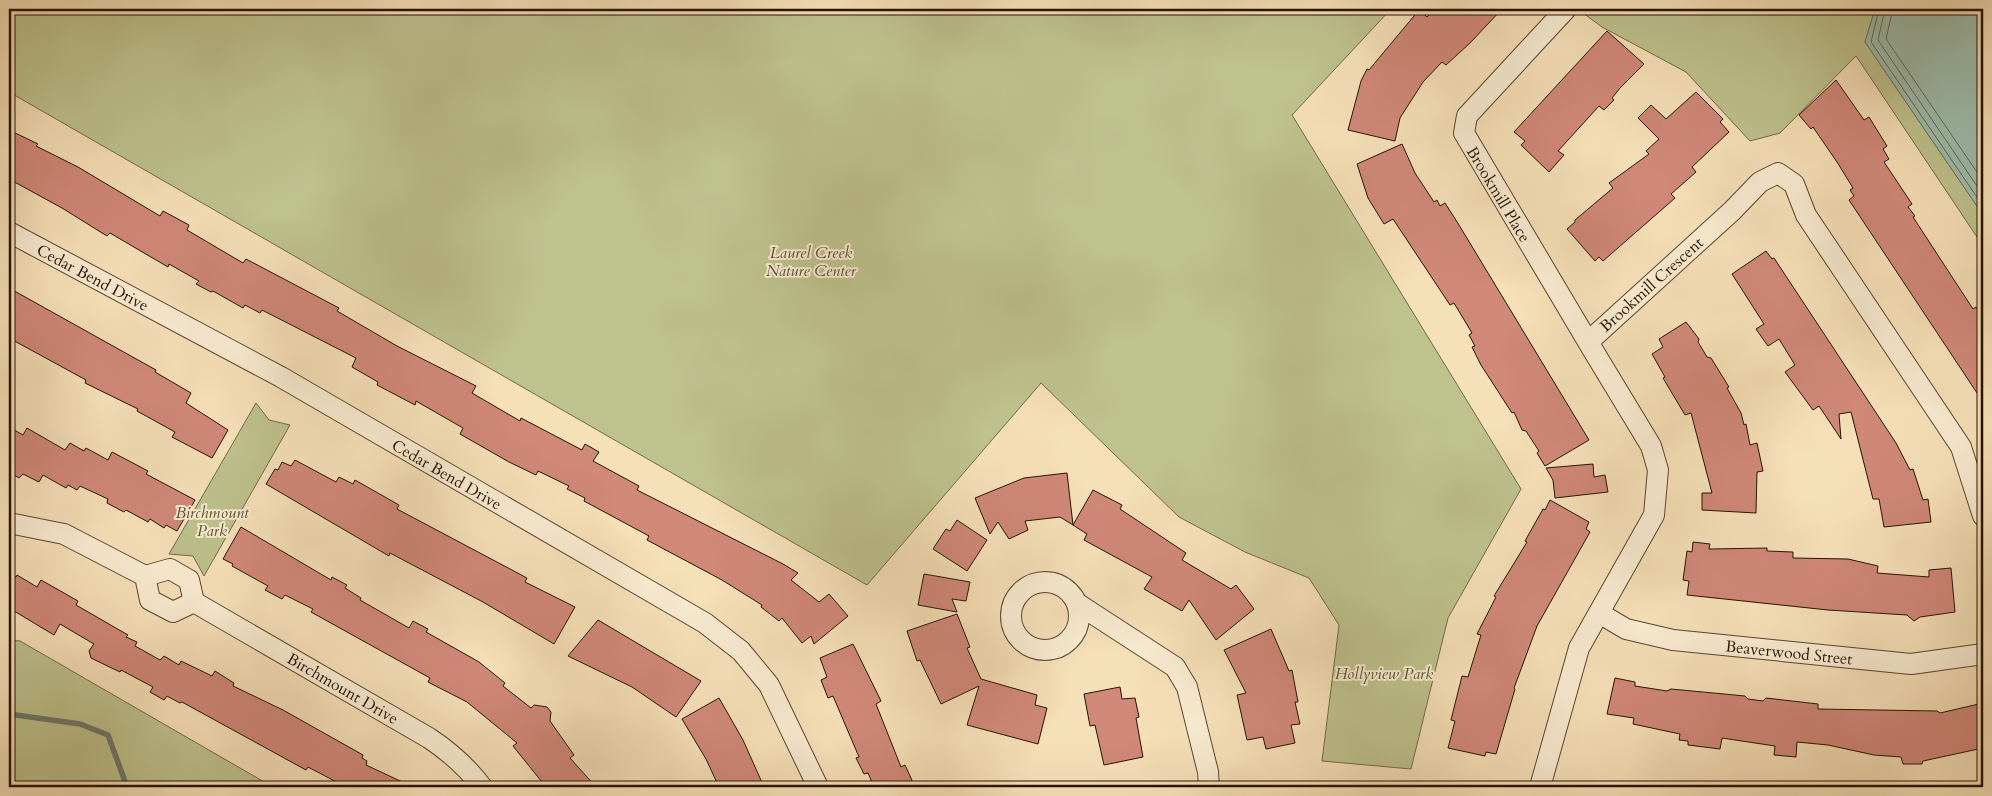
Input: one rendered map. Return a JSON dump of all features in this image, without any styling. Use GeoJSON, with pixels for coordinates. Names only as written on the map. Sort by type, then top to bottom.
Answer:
{"type":"FeatureCollection","features":[{"type":"Feature","properties":{"kind":"street","name":"Brookmill Place"},"geometry":{"type":"LineString","coordinates":[[1566,9],[1467,116],[1464,134],[1588,342]]}},
{"type":"Feature","properties":{"kind":"street","name":"Brookmill Crescent"},"geometry":{"type":"LineString","coordinates":[[1540,787],[1579,648],[1654,515],[1658,470],[1651,446],[1588,342],[1732,211],[1760,182],[1778,172],[1794,184],[1806,215],[1961,447],[1983,516]]}},
{"type":"Feature","properties":{"kind":"street","name":"Cedar Bend Drive"},"geometry":{"type":"LineString","coordinates":[[9,232],[281,377],[704,623],[741,651],[769,685],[818,787]]}},
{"type":"Feature","properties":{"kind":"street"},"geometry":{"type":"LineString","coordinates":[[9,523],[64,534],[145,576],[170,568],[189,580],[194,602],[173,612],[150,600],[145,576]]}},
{"type":"Feature","properties":{"kind":"street","name":"Birchmount Drive"},"geometry":{"type":"LineString","coordinates":[[194,602],[430,738],[448,750],[468,769],[482,787]]}},
{"type":"Feature","properties":{"kind":"street"},"geometry":{"type":"LineString","coordinates":[[1078,604],[1175,667],[1187,687],[1208,772],[1209,787]]}},
{"type":"Feature","properties":{"kind":"street","name":"Beaverwood Street"},"geometry":{"type":"LineString","coordinates":[[1599,613],[1626,629],[1673,640],[1911,664],[1983,654]]}},
{"type":"Feature","properties":{"kind":"green space","name":"Laurel Creek Nature Center"},"geometry":{"type":"Polygon","coordinates":[[[9,9],[1391,9],[1292,115],[1521,489],[1448,618],[1411,769],[1322,761],[1339,625],[1309,578],[1245,552],[1179,517],[1041,383],[867,585],[9,92],[9,9]]]}},
{"type":"Feature","properties":{"kind":"green space"},"geometry":{"type":"Polygon","coordinates":[[[1586,9],[1875,9],[1865,42],[1983,215],[1983,246],[1856,56],[1780,133],[1750,141],[1686,72],[1602,27],[1583,13],[1586,9]]]}},
{"type":"Feature","properties":{"kind":"green space","name":"Birchmount Park"},"geometry":{"type":"Polygon","coordinates":[[[256,403],[269,420],[290,425],[204,576],[193,556],[169,554],[256,403]]]}},
{"type":"Feature","properties":{"kind":"green space"},"geometry":{"type":"Polygon","coordinates":[[[9,640],[20,641],[266,783],[269,787],[9,787],[9,640]]]}},
{"type":"Feature","properties":{"kind":"water"},"geometry":{"type":"Polygon","coordinates":[[[1875,9],[1983,9],[1983,215],[1865,42],[1875,9]]]}},
{"type":"Feature","properties":{"kind":"building"},"geometry":{"type":"Polygon","coordinates":[[[1435,9],[1502,9],[1470,43],[1446,65],[1442,62],[1423,82],[1400,118],[1395,141],[1348,130],[1361,81],[1367,69],[1369,70],[1419,10],[1427,17],[1435,9]]]}},
{"type":"Feature","properties":{"kind":"building"},"geometry":{"type":"Polygon","coordinates":[[[1607,31],[1644,64],[1620,88],[1612,98],[1614,100],[1604,110],[1599,106],[1558,151],[1564,155],[1549,172],[1521,145],[1525,141],[1514,132],[1607,31]]]}},
{"type":"Feature","properties":{"kind":"building"},"geometry":{"type":"Polygon","coordinates":[[[1836,80],[1864,120],[1869,117],[1887,146],[1883,149],[1889,159],[1884,162],[1912,204],[1908,207],[1915,216],[1913,217],[1973,309],[1976,307],[1983,317],[1983,402],[1849,200],[1854,196],[1850,190],[1853,188],[1837,162],[1813,127],[1811,129],[1799,115],[1836,80]]]}},
{"type":"Feature","properties":{"kind":"building"},"geometry":{"type":"Polygon","coordinates":[[[1696,92],[1723,119],[1720,122],[1729,132],[1692,167],[1696,172],[1671,194],[1675,198],[1603,261],[1599,257],[1595,261],[1567,229],[1613,188],[1609,183],[1649,154],[1646,151],[1659,139],[1638,118],[1651,105],[1666,119],[1696,92]]]}},
{"type":"Feature","properties":{"kind":"building"},"geometry":{"type":"Polygon","coordinates":[[[9,130],[38,144],[36,146],[78,167],[160,216],[163,211],[189,225],[187,230],[243,263],[246,259],[339,308],[337,311],[397,346],[476,386],[472,393],[520,421],[521,418],[582,450],[585,444],[599,452],[593,461],[639,486],[637,490],[783,564],[798,573],[791,580],[819,602],[829,594],[848,616],[814,644],[811,636],[802,643],[782,618],[779,621],[761,607],[762,605],[722,580],[647,540],[649,536],[584,501],[585,498],[567,489],[569,486],[538,471],[536,475],[509,462],[460,434],[463,428],[416,401],[415,405],[377,385],[378,382],[352,367],[356,358],[262,310],[260,313],[245,305],[243,308],[213,291],[211,292],[196,284],[199,281],[169,264],[168,267],[110,233],[107,236],[62,208],[9,179],[9,130]]]}},
{"type":"Feature","properties":{"kind":"building"},"geometry":{"type":"Polygon","coordinates":[[[1402,144],[1415,173],[1434,202],[1437,200],[1440,206],[1445,203],[1459,225],[1589,440],[1545,466],[1537,453],[1539,451],[1526,431],[1522,430],[1514,412],[1512,413],[1481,365],[1472,347],[1475,346],[1469,335],[1472,333],[1454,303],[1450,305],[1393,219],[1384,224],[1368,198],[1357,164],[1402,144]]]}},
{"type":"Feature","properties":{"kind":"building"},"geometry":{"type":"Polygon","coordinates":[[[1766,251],[1772,259],[1774,258],[1896,443],[1910,470],[1913,469],[1923,500],[1928,499],[1931,522],[1884,527],[1879,499],[1873,499],[1851,412],[1839,414],[1841,439],[1819,406],[1813,410],[1785,372],[1795,365],[1779,339],[1768,346],[1756,329],[1764,324],[1732,274],[1766,251]]]}},
{"type":"Feature","properties":{"kind":"building"},"geometry":{"type":"Polygon","coordinates":[[[9,288],[156,370],[155,372],[191,393],[186,403],[228,430],[212,458],[172,437],[175,432],[137,411],[138,409],[85,383],[86,380],[9,338],[9,288]]]}},
{"type":"Feature","properties":{"kind":"building"},"geometry":{"type":"Polygon","coordinates":[[[1686,322],[1699,339],[1698,342],[1707,357],[1711,358],[1729,387],[1727,388],[1741,413],[1744,425],[1746,424],[1750,445],[1757,443],[1763,471],[1757,472],[1756,513],[1702,510],[1702,493],[1712,493],[1691,413],[1685,415],[1663,378],[1665,377],[1652,354],[1663,347],[1659,339],[1686,322]]]}},
{"type":"Feature","properties":{"kind":"building"},"geometry":{"type":"Polygon","coordinates":[[[9,427],[23,435],[27,428],[65,450],[70,443],[84,451],[86,448],[108,460],[112,452],[148,471],[146,474],[195,500],[177,531],[166,525],[164,528],[150,519],[148,522],[126,510],[124,512],[107,503],[108,499],[80,486],[77,490],[68,485],[66,488],[43,475],[39,482],[23,474],[19,478],[9,472],[9,427]]]}},
{"type":"Feature","properties":{"kind":"building"},"geometry":{"type":"Polygon","coordinates":[[[295,460],[336,482],[339,477],[353,484],[355,480],[399,505],[397,509],[527,578],[525,582],[575,607],[554,644],[483,602],[390,553],[389,556],[266,484],[275,469],[278,470],[282,462],[291,466],[295,460]]]}},
{"type":"Feature","properties":{"kind":"building"},"geometry":{"type":"Polygon","coordinates":[[[1593,464],[1594,477],[1605,475],[1608,492],[1555,498],[1553,480],[1546,468],[1593,464]]]}},
{"type":"Feature","properties":{"kind":"building"},"geometry":{"type":"Polygon","coordinates":[[[1067,473],[1073,525],[1060,517],[1025,521],[1028,530],[1009,539],[998,522],[990,534],[975,498],[1024,478],[1067,473]]]}},
{"type":"Feature","properties":{"kind":"building"},"geometry":{"type":"Polygon","coordinates":[[[1093,490],[1122,505],[1120,509],[1186,553],[1182,560],[1231,589],[1236,585],[1254,609],[1216,640],[1189,600],[1182,611],[1144,589],[1152,577],[1084,540],[1087,534],[1073,525],[1093,490]]]}},
{"type":"Feature","properties":{"kind":"building"},"geometry":{"type":"Polygon","coordinates":[[[1550,500],[1589,522],[1586,529],[1590,532],[1537,626],[1514,688],[1496,754],[1486,752],[1485,756],[1448,748],[1455,721],[1451,720],[1462,676],[1468,677],[1481,635],[1477,634],[1496,597],[1494,596],[1527,542],[1525,541],[1543,509],[1545,510],[1550,500]]]}},
{"type":"Feature","properties":{"kind":"building"},"geometry":{"type":"Polygon","coordinates":[[[957,520],[987,540],[967,571],[933,549],[946,529],[950,531],[957,520]]]}},
{"type":"Feature","properties":{"kind":"building"},"geometry":{"type":"Polygon","coordinates":[[[241,527],[331,580],[332,577],[347,585],[345,588],[361,598],[360,600],[409,628],[413,621],[428,629],[426,632],[479,662],[505,683],[503,686],[531,708],[534,705],[547,707],[551,712],[550,721],[574,755],[570,758],[596,787],[546,787],[513,746],[517,743],[467,702],[428,682],[430,678],[311,612],[313,609],[285,595],[282,599],[265,590],[268,586],[232,566],[233,564],[223,559],[241,527]]]}},
{"type":"Feature","properties":{"kind":"building"},"geometry":{"type":"Polygon","coordinates":[[[1693,542],[1710,544],[1709,549],[1767,548],[1767,551],[1793,552],[1793,558],[1848,559],[1878,566],[1877,573],[1929,577],[1929,570],[1951,568],[1955,612],[1920,617],[1914,621],[1907,615],[1828,610],[1687,595],[1689,581],[1683,580],[1687,551],[1692,552],[1693,542]]]}},
{"type":"Feature","properties":{"kind":"building"},"geometry":{"type":"Polygon","coordinates":[[[9,574],[16,577],[17,575],[37,587],[41,580],[78,601],[76,605],[128,635],[126,637],[137,642],[135,646],[160,660],[164,656],[179,665],[181,661],[212,676],[215,671],[234,683],[233,686],[283,710],[363,755],[362,758],[367,761],[366,765],[413,787],[346,787],[308,767],[306,770],[182,702],[180,703],[167,696],[164,700],[150,692],[153,687],[121,670],[120,672],[91,658],[89,651],[94,644],[60,624],[54,635],[9,608],[9,574]]]}},
{"type":"Feature","properties":{"kind":"building"},"geometry":{"type":"Polygon","coordinates":[[[924,574],[970,582],[966,601],[952,599],[957,612],[918,605],[924,574]]]}},
{"type":"Feature","properties":{"kind":"building"},"geometry":{"type":"Polygon","coordinates":[[[957,614],[970,647],[967,648],[981,679],[1037,695],[1035,705],[1047,708],[1038,744],[967,725],[979,686],[941,704],[920,660],[917,661],[907,631],[957,614]]]}},
{"type":"Feature","properties":{"kind":"building"},"geometry":{"type":"Polygon","coordinates":[[[598,620],[701,681],[676,717],[632,687],[568,656],[598,620]]]}},
{"type":"Feature","properties":{"kind":"building"},"geometry":{"type":"Polygon","coordinates":[[[1271,629],[1289,671],[1292,670],[1298,702],[1295,702],[1300,724],[1291,725],[1295,743],[1266,749],[1263,737],[1247,740],[1237,695],[1246,693],[1224,650],[1271,629]]]}},
{"type":"Feature","properties":{"kind":"building"},"geometry":{"type":"Polygon","coordinates":[[[853,644],[881,701],[876,704],[901,767],[905,765],[915,787],[874,787],[868,773],[864,774],[856,758],[859,757],[833,696],[828,698],[821,680],[827,677],[820,658],[853,644]]]}},
{"type":"Feature","properties":{"kind":"building"},"geometry":{"type":"Polygon","coordinates":[[[1615,678],[1635,682],[1635,686],[1667,691],[1671,689],[1745,696],[1748,699],[1763,701],[1766,698],[1818,704],[1818,709],[1937,711],[1940,713],[1983,703],[1983,748],[1923,761],[1922,764],[1903,764],[1901,757],[1874,755],[1828,745],[1797,742],[1796,757],[1774,755],[1775,746],[1722,738],[1720,749],[1688,745],[1688,741],[1679,740],[1680,734],[1633,724],[1634,718],[1607,714],[1615,678]]]}},
{"type":"Feature","properties":{"kind":"building"},"geometry":{"type":"Polygon","coordinates":[[[1120,687],[1122,699],[1135,698],[1139,717],[1136,718],[1143,757],[1104,765],[1095,725],[1090,726],[1084,694],[1120,687]]]}},
{"type":"Feature","properties":{"kind":"building"},"geometry":{"type":"Polygon","coordinates":[[[719,698],[743,740],[764,787],[719,787],[706,759],[682,719],[719,698]]]}},
{"type":"Feature","properties":{"kind":"waterway"},"geometry":{"type":"LineString","coordinates":[[9,714],[80,724],[108,735],[127,787]]}},
{"type":"Feature","properties":{"kind":"park label","name":"Hollyview Park"},"geometry":{"type":"Point","coordinates":[1384,673]}}]}
